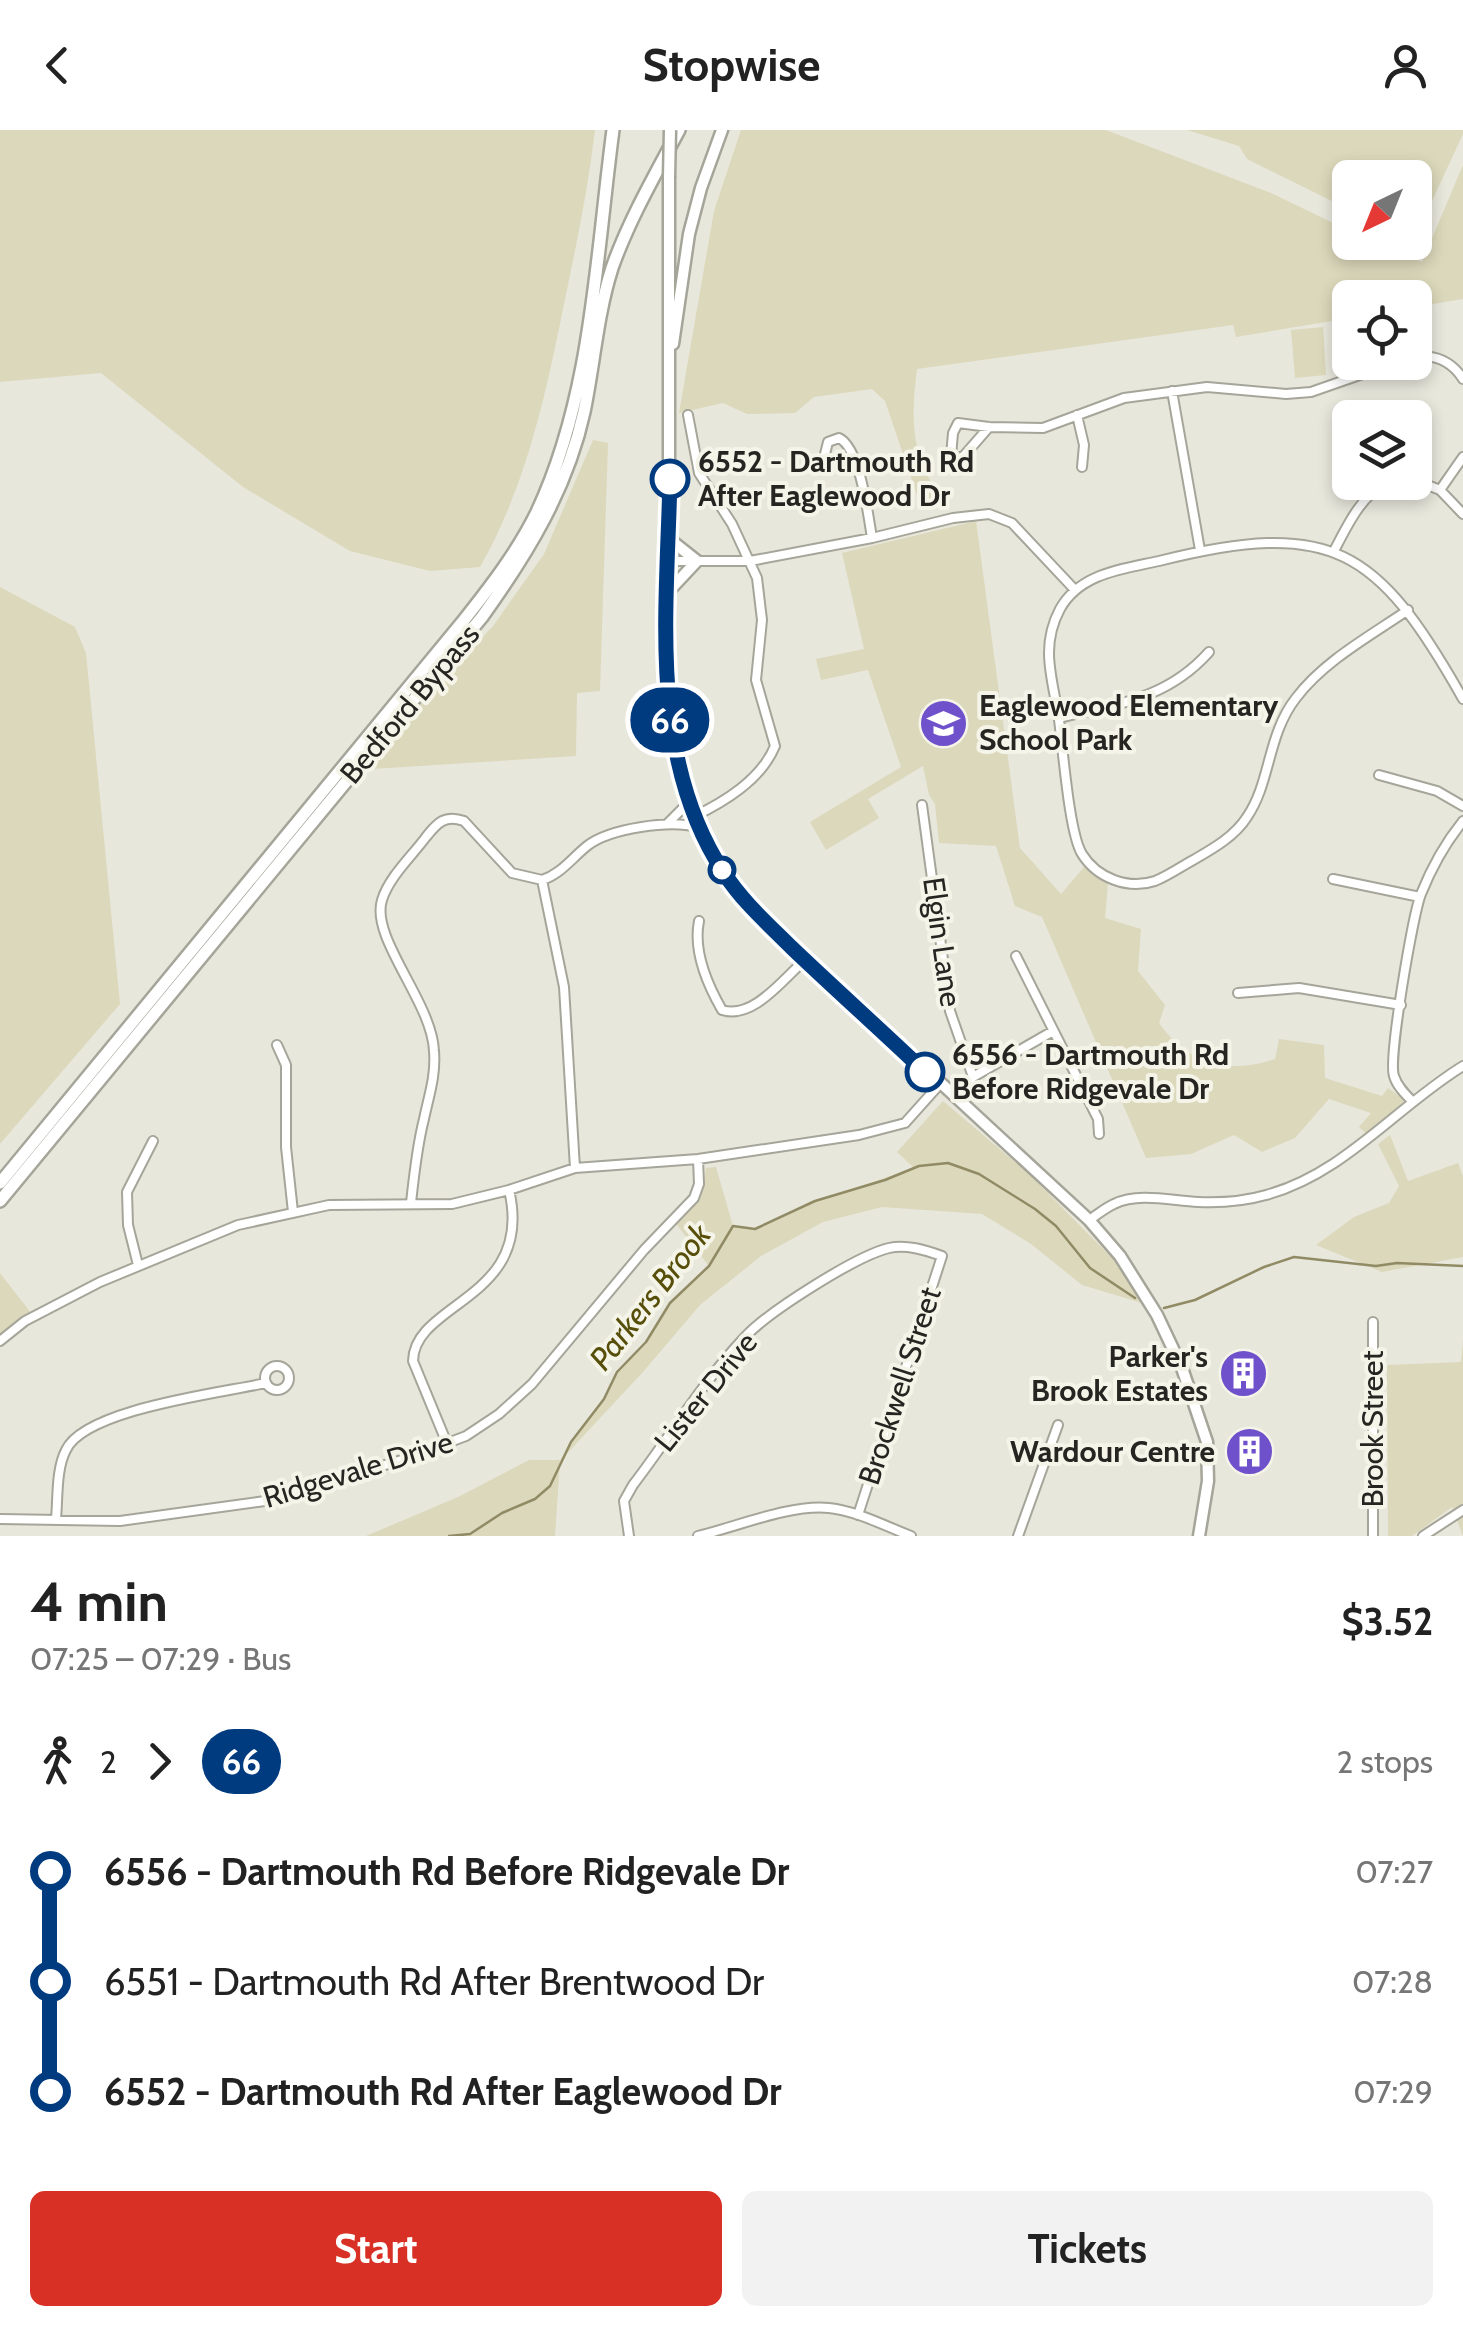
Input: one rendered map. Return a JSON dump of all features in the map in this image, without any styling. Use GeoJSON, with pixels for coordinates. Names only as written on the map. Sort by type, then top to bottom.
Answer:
{"type":"FeatureCollection","features":[{"type":"Feature","properties":{"kind":"highway","name":"Bedford Bypass"},"geometry":{"type":"LineString","coordinates":[[0,1184],[464,620],[519,543],[554,470],[574,406],[613,130]]}},
{"type":"Feature","properties":{"kind":"highway","name":"Bedford Bypass"},"geometry":{"type":"LineString","coordinates":[[0,1201],[482,616],[523,560],[547,518],[572,457],[584,414],[605,294],[622,244],[679,130]]}},
{"type":"Feature","properties":{"kind":"main road"},"geometry":{"type":"LineString","coordinates":[[670,130],[669,714],[688,804],[726,876],[757,913],[1088,1220],[1139,1283],[1190,1388],[1207,1442],[1208,1481],[1198,1536]]}},
{"type":"Feature","properties":{"kind":"main road"},"geometry":{"type":"LineString","coordinates":[[670,355],[689,234],[722,130]]}},
{"type":"Feature","properties":{"kind":"main road"},"geometry":{"type":"LineString","coordinates":[[668,538],[697,562],[668,592]]}},
{"type":"Feature","properties":{"kind":"street"},"geometry":{"type":"LineString","coordinates":[[1432,357],[1449,363],[1463,379]]}},
{"type":"Feature","properties":{"kind":"street"},"geometry":{"type":"LineString","coordinates":[[989,428],[962,458],[951,456],[958,422],[989,428],[1044,428],[1124,398],[1207,387],[1286,394],[1311,392],[1345,380]]}},
{"type":"Feature","properties":{"kind":"street"},"geometry":{"type":"LineString","coordinates":[[1172,391],[1200,550]]}},
{"type":"Feature","properties":{"kind":"street"},"geometry":{"type":"LineString","coordinates":[[410,1203],[423,1121],[434,1082],[434,1044],[428,1018],[381,925],[382,898],[438,821],[454,817],[464,821],[512,873],[542,880],[562,870],[601,836],[695,822],[756,775],[775,746],[756,680],[761,595],[732,524],[699,472],[688,415]]}},
{"type":"Feature","properties":{"kind":"street"},"geometry":{"type":"LineString","coordinates":[[1076,415],[1084,445],[1082,466]]}},
{"type":"Feature","properties":{"kind":"street"},"geometry":{"type":"LineString","coordinates":[[1440,490],[1463,458]]}},
{"type":"Feature","properties":{"kind":"street"},"geometry":{"type":"LineString","coordinates":[[854,465],[860,472],[872,538]]}},
{"type":"Feature","properties":{"kind":"street"},"geometry":{"type":"LineString","coordinates":[[1432,487],[1463,514]]}},
{"type":"Feature","properties":{"kind":"street"},"geometry":{"type":"LineString","coordinates":[[1334,551],[1353,514],[1365,500]]}},
{"type":"Feature","properties":{"kind":"street"},"geometry":{"type":"LineString","coordinates":[[668,561],[750,561],[953,518],[989,514],[1012,523],[1075,590]]}},
{"type":"Feature","properties":{"kind":"street"},"geometry":{"type":"LineString","coordinates":[[1408,610],[1336,660],[1294,700],[1278,726],[1249,815],[1218,846],[1155,880],[1134,884],[1106,877],[1082,853],[1049,653],[1059,611],[1075,590],[1094,578],[1200,550],[1258,541],[1292,542],[1334,551],[1372,573],[1408,610],[1463,699]]}},
{"type":"Feature","properties":{"kind":"street"},"geometry":{"type":"LineString","coordinates":[[1059,718],[1152,694],[1186,676],[1209,652]]}},
{"type":"Feature","properties":{"kind":"street"},"geometry":{"type":"LineString","coordinates":[[1379,774],[1436,792],[1463,806]]}},
{"type":"Feature","properties":{"kind":"street"},"geometry":{"type":"LineString","coordinates":[[667,824],[688,804]]}},
{"type":"Feature","properties":{"kind":"street","name":"Elgin Lane"},"geometry":{"type":"LineString","coordinates":[[922,806],[950,1011],[973,1077]]}},
{"type":"Feature","properties":{"kind":"street"},"geometry":{"type":"LineString","coordinates":[[1412,1101],[1400,1087],[1392,1064],[1420,896],[1438,858],[1463,820]]}},
{"type":"Feature","properties":{"kind":"street"},"geometry":{"type":"LineString","coordinates":[[1333,878],[1420,896]]}},
{"type":"Feature","properties":{"kind":"street"},"geometry":{"type":"LineString","coordinates":[[542,880],[566,1002],[576,1168]]}},
{"type":"Feature","properties":{"kind":"street"},"geometry":{"type":"LineString","coordinates":[[699,921],[696,938],[710,988],[722,1010],[747,1010],[805,960]]}},
{"type":"Feature","properties":{"kind":"street"},"geometry":{"type":"LineString","coordinates":[[1016,956],[1098,1119],[1099,1134]]}},
{"type":"Feature","properties":{"kind":"street"},"geometry":{"type":"LineString","coordinates":[[1238,994],[1300,988],[1401,1005]]}},
{"type":"Feature","properties":{"kind":"street"},"geometry":{"type":"LineString","coordinates":[[953,1098],[973,1077],[1053,1031]]}},
{"type":"Feature","properties":{"kind":"street"},"geometry":{"type":"LineString","coordinates":[[277,1045],[286,1065],[286,1147],[293,1212]]}},
{"type":"Feature","properties":{"kind":"street"},"geometry":{"type":"LineString","coordinates":[[1088,1220],[1116,1203],[1133,1199],[1239,1200],[1306,1181],[1463,1066]]}},
{"type":"Feature","properties":{"kind":"street"},"geometry":{"type":"LineString","coordinates":[[0,1341],[56,1304],[218,1232],[328,1205],[452,1204],[576,1168],[698,1159],[889,1128],[905,1123],[939,1085]]}},
{"type":"Feature","properties":{"kind":"street"},"geometry":{"type":"LineString","coordinates":[[138,1265],[128,1225],[126,1192],[153,1141]]}},
{"type":"Feature","properties":{"kind":"street","name":"Ridgevale Drive"},"geometry":{"type":"LineString","coordinates":[[0,1519],[120,1521],[265,1501],[405,1459],[466,1436],[499,1414],[532,1384],[644,1250],[694,1198],[699,1184],[698,1159]]}},
{"type":"Feature","properties":{"kind":"street"},"geometry":{"type":"LineString","coordinates":[[446,1441],[412,1361],[413,1348],[428,1328],[473,1295],[500,1261],[515,1227],[509,1190]]}},
{"type":"Feature","properties":{"kind":"street","name":"Lister Drive"},"geometry":{"type":"LineString","coordinates":[[629,1536],[624,1501],[746,1335],[821,1281],[872,1254],[892,1247],[922,1249],[942,1256]]}},
{"type":"Feature","properties":{"kind":"street","name":"Brockwell Street"},"geometry":{"type":"LineString","coordinates":[[858,1515],[942,1256]]}},
{"type":"Feature","properties":{"kind":"street","name":"Brook Street"},"geometry":{"type":"LineString","coordinates":[[1373,1322],[1373,1536]]}},
{"type":"Feature","properties":{"kind":"street"},"geometry":{"type":"LineString","coordinates":[[56,1519],[66,1449],[88,1426],[113,1416],[266,1383]]}},
{"type":"Feature","properties":{"kind":"street"},"geometry":{"type":"LineString","coordinates":[[1018,1536],[1058,1425]]}},
{"type":"Feature","properties":{"kind":"street"},"geometry":{"type":"LineString","coordinates":[[698,1536],[785,1513],[827,1508],[858,1515],[911,1536]]}},
{"type":"Feature","properties":{"kind":"street"},"geometry":{"type":"LineString","coordinates":[[1423,1536],[1463,1510]]}},
{"type":"Feature","properties":{"kind":"shaded area"},"geometry":{"type":"Polygon","coordinates":[[[0,130],[595,130],[542,406],[510,505],[480,567],[430,571],[350,551],[243,487],[101,373],[0,382],[0,130]]]}},
{"type":"Feature","properties":{"kind":"shaded area"},"geometry":{"type":"Polygon","coordinates":[[[741,130],[1106,130],[1271,193],[1332,222],[1332,260],[1422,262],[1432,260],[1432,238],[1463,165],[1463,299],[1432,304],[1432,280],[1332,280],[1332,321],[1236,337],[1233,325],[917,369],[915,435],[923,466],[940,495],[920,504],[885,401],[872,389],[814,397],[795,413],[747,414],[723,403],[679,413],[714,211],[741,130]]]}},
{"type":"Feature","properties":{"kind":"shaded area"},"geometry":{"type":"Polygon","coordinates":[[[1187,130],[1463,130],[1432,201],[1432,160],[1332,160],[1332,201],[1247,159],[1239,146],[1187,130]]]}},
{"type":"Feature","properties":{"kind":"shaded area"},"geometry":{"type":"Polygon","coordinates":[[[1323,327],[1326,375],[1295,378],[1291,330],[1323,327]]]}},
{"type":"Feature","properties":{"kind":"shaded area"},"geometry":{"type":"Polygon","coordinates":[[[593,440],[608,443],[600,691],[577,693],[576,756],[357,770],[493,626],[544,554],[593,440]]]}},
{"type":"Feature","properties":{"kind":"shaded area"},"geometry":{"type":"Polygon","coordinates":[[[976,521],[1020,848],[1061,894],[1085,866],[1108,883],[1105,918],[1141,929],[1138,971],[1165,1005],[1159,1023],[1196,1057],[1241,1066],[1275,1059],[1279,1039],[1324,1045],[1325,1078],[1382,1096],[1388,1088],[1408,1102],[1369,1136],[1359,1127],[1371,1113],[1329,1099],[1295,1138],[1262,1152],[1234,1135],[1191,1154],[1146,1158],[1042,917],[1015,906],[996,846],[939,843],[935,804],[929,795],[923,766],[868,799],[879,818],[826,850],[810,822],[901,767],[868,670],[821,680],[816,659],[864,649],[842,553],[976,521]]]}},
{"type":"Feature","properties":{"kind":"shaded area"},"geometry":{"type":"Polygon","coordinates":[[[0,587],[75,627],[86,653],[120,1004],[0,1144],[0,587]]]}},
{"type":"Feature","properties":{"kind":"shaded area"},"geometry":{"type":"Polygon","coordinates":[[[943,1101],[1028,1173],[1118,1264],[1142,1303],[1082,1285],[1031,1244],[982,1214],[882,1207],[823,1222],[761,1256],[700,1305],[560,1461],[555,1536],[366,1536],[458,1497],[529,1460],[560,1460],[604,1399],[617,1372],[646,1342],[670,1303],[709,1266],[673,1220],[703,1185],[706,1168],[716,1167],[733,1226],[755,1229],[810,1203],[914,1168],[897,1152],[943,1101]]]}},
{"type":"Feature","properties":{"kind":"shaded area"},"geometry":{"type":"Polygon","coordinates":[[[1390,1135],[1408,1181],[1458,1163],[1463,1176],[1463,1257],[1382,1272],[1316,1245],[1354,1217],[1389,1203],[1399,1186],[1378,1144],[1390,1135]]]}},
{"type":"Feature","properties":{"kind":"shaded area"},"geometry":{"type":"Polygon","coordinates":[[[0,1273],[31,1313],[0,1337],[0,1273]]]}},
{"type":"Feature","properties":{"kind":"shaded area"},"geometry":{"type":"Polygon","coordinates":[[[1463,1340],[1463,1536],[1452,1507],[1412,1536],[1388,1536],[1387,1365],[1461,1362],[1463,1340]]]}},
{"type":"Feature","properties":{"kind":"waterway","name":"Parkers Brook"},"geometry":{"type":"LineString","coordinates":[[449,1536],[470,1534],[502,1513],[535,1499],[550,1486],[571,1442],[604,1399],[617,1372],[646,1342],[670,1303],[709,1266],[733,1226],[755,1229],[815,1201],[919,1166],[948,1163],[979,1174],[1035,1209],[1056,1226],[1090,1268],[1135,1298]]}},
{"type":"Feature","properties":{"kind":"waterway","name":"Parkers Brook"},"geometry":{"type":"LineString","coordinates":[[1164,1308],[1195,1300],[1294,1257],[1376,1266],[1463,1266]]}},
{"type":"Feature","properties":{"kind":"bus line","name":"66"},"geometry":{"type":"LineString","coordinates":[[670,479],[669,714],[693,817],[726,876],[757,913],[925,1072]]}},
{"type":"Feature","properties":{"kind":"place","name":"6552 - Dartmouth Rd After Eaglewood Dr"},"geometry":{"type":"Point","coordinates":[670,479]}},
{"type":"Feature","properties":{"kind":"place","name":"Eaglewood Elementary School Park"},"geometry":{"type":"Point","coordinates":[944,723]}},
{"type":"Feature","properties":{"kind":"place","name":"6556 - Dartmouth Rd Before Ridgevale Dr"},"geometry":{"type":"Point","coordinates":[925,1072]}},
{"type":"Feature","properties":{"kind":"place","name":"Parker's Brook Estates"},"geometry":{"type":"Point","coordinates":[1243,1374]}},
{"type":"Feature","properties":{"kind":"place","name":"Wardour Centre"},"geometry":{"type":"Point","coordinates":[1250,1452]}}]}
